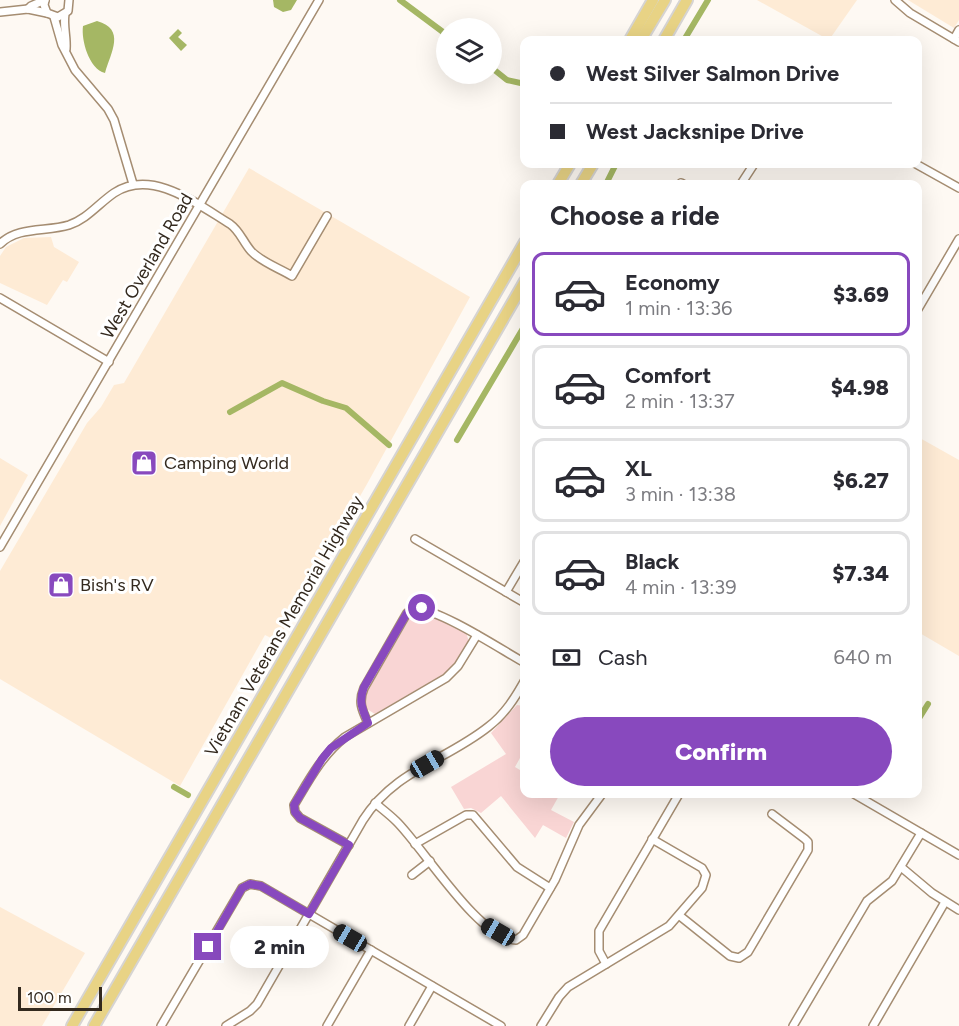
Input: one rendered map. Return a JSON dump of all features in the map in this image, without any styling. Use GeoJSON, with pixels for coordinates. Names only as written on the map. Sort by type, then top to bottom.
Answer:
{"type":"FeatureCollection","features":[{"type":"Feature","properties":{"kind":"highway"},"geometry":{"type":"LineString","coordinates":[[632,36],[653,0]]}},
{"type":"Feature","properties":{"kind":"highway"},"geometry":{"type":"LineString","coordinates":[[643,36],[665,0]]}},
{"type":"Feature","properties":{"kind":"highway"},"geometry":{"type":"LineString","coordinates":[[666,36],[687,0]]}},
{"type":"Feature","properties":{"kind":"highway","name":"Vietnam Veterans Memorial Highway"},"geometry":{"type":"LineString","coordinates":[[72,1026],[520,251]]}},
{"type":"Feature","properties":{"kind":"highway","name":"Vietnam Veterans Memorial Highway"},"geometry":{"type":"LineString","coordinates":[[94,1026],[520,290]]}},
{"type":"Feature","properties":{"kind":"street"},"geometry":{"type":"LineString","coordinates":[[27,9],[45,0],[62,45],[75,70],[108,109],[114,120],[133,184]]}},
{"type":"Feature","properties":{"kind":"street"},"geometry":{"type":"LineString","coordinates":[[66,49],[67,42],[63,24],[69,0]]}},
{"type":"Feature","properties":{"kind":"street","name":"West Overland Road"},"geometry":{"type":"LineString","coordinates":[[0,547],[320,0]]}},
{"type":"Feature","properties":{"kind":"street"},"geometry":{"type":"LineString","coordinates":[[895,0],[910,14],[957,40],[959,30]]}},
{"type":"Feature","properties":{"kind":"street"},"geometry":{"type":"LineString","coordinates":[[0,12],[27,9],[51,15],[65,14]]}},
{"type":"Feature","properties":{"kind":"street"},"geometry":{"type":"LineString","coordinates":[[922,167],[959,188]]}},
{"type":"Feature","properties":{"kind":"street"},"geometry":{"type":"LineString","coordinates":[[0,244],[20,232],[67,225],[78,221],[117,191],[133,184],[149,184],[170,190],[237,229],[247,246],[255,254],[292,276],[327,216]]}},
{"type":"Feature","properties":{"kind":"street"},"geometry":{"type":"LineString","coordinates":[[922,302],[959,239]]}},
{"type":"Feature","properties":{"kind":"street"},"geometry":{"type":"LineString","coordinates":[[0,298],[109,362]]}},
{"type":"Feature","properties":{"kind":"street"},"geometry":{"type":"LineString","coordinates":[[416,539],[520,600]]}},
{"type":"Feature","properties":{"kind":"street"},"geometry":{"type":"LineString","coordinates":[[506,592],[520,568]]}},
{"type":"Feature","properties":{"kind":"street"},"geometry":{"type":"LineString","coordinates":[[368,723],[360,705],[360,696],[407,613],[413,608],[422,608],[477,635],[520,660]]}},
{"type":"Feature","properties":{"kind":"street"},"geometry":{"type":"LineString","coordinates":[[349,845],[300,818],[295,812],[294,805],[322,759],[331,748],[368,723],[446,678],[458,666],[477,635]]}},
{"type":"Feature","properties":{"kind":"street"},"geometry":{"type":"LineString","coordinates":[[226,1026],[257,1004],[375,803],[400,780],[488,727],[520,697]]}},
{"type":"Feature","properties":{"kind":"street"},"geometry":{"type":"LineString","coordinates":[[375,803],[397,822],[479,920],[509,939],[516,940],[523,935],[550,888],[579,825],[599,798]]}},
{"type":"Feature","properties":{"kind":"street"},"geometry":{"type":"LineString","coordinates":[[606,964],[598,944],[599,932],[677,798]]}},
{"type":"Feature","properties":{"kind":"street"},"geometry":{"type":"LineString","coordinates":[[861,798],[959,855]]}},
{"type":"Feature","properties":{"kind":"street"},"geometry":{"type":"LineString","coordinates":[[680,916],[730,956],[739,958],[748,952],[805,858],[808,842],[772,814]]}},
{"type":"Feature","properties":{"kind":"street"},"geometry":{"type":"LineString","coordinates":[[415,844],[466,815],[473,815],[517,867],[550,888]]}},
{"type":"Feature","properties":{"kind":"street"},"geometry":{"type":"LineString","coordinates":[[793,1026],[867,901],[892,881],[921,832]]}},
{"type":"Feature","properties":{"kind":"street"},"geometry":{"type":"LineString","coordinates":[[541,1026],[563,992],[669,926],[702,888],[706,875],[697,864],[652,839]]}},
{"type":"Feature","properties":{"kind":"street"},"geometry":{"type":"LineString","coordinates":[[412,875],[430,861]]}},
{"type":"Feature","properties":{"kind":"street"},"geometry":{"type":"LineString","coordinates":[[901,867],[926,890],[959,910]]}},
{"type":"Feature","properties":{"kind":"street"},"geometry":{"type":"LineString","coordinates":[[161,1026],[242,888],[250,884],[261,886],[501,1026]]}},
{"type":"Feature","properties":{"kind":"street"},"geometry":{"type":"LineString","coordinates":[[873,1026],[945,902]]}},
{"type":"Feature","properties":{"kind":"street"},"geometry":{"type":"LineString","coordinates":[[327,1026],[371,950]]}},
{"type":"Feature","properties":{"kind":"street"},"geometry":{"type":"LineString","coordinates":[[409,1026],[432,986]]}},
{"type":"Feature","properties":{"kind":"shaded area"},"geometry":{"type":"Polygon","coordinates":[[[273,0],[297,0],[291,10],[283,12],[274,7],[273,0]]]}},
{"type":"Feature","properties":{"kind":"shaded area"},"geometry":{"type":"Polygon","coordinates":[[[757,0],[857,0],[832,36],[822,36],[757,0]]]}},
{"type":"Feature","properties":{"kind":"shaded area"},"geometry":{"type":"Polygon","coordinates":[[[908,0],[959,0],[959,20],[954,28],[908,0]]]}},
{"type":"Feature","properties":{"kind":"shaded area"},"geometry":{"type":"Polygon","coordinates":[[[97,21],[106,25],[114,35],[113,49],[105,73],[90,60],[83,39],[83,26],[97,21]]]}},
{"type":"Feature","properties":{"kind":"shaded area"},"geometry":{"type":"Polygon","coordinates":[[[178,29],[182,33],[178,37],[187,45],[181,51],[169,38],[178,29]]]}},
{"type":"Feature","properties":{"kind":"shaded area"},"geometry":{"type":"Polygon","coordinates":[[[249,168],[470,297],[277,641],[265,635],[180,786],[0,679],[0,571],[87,423],[101,407],[114,385],[124,383],[249,168]]]}},
{"type":"Feature","properties":{"kind":"shaded area"},"geometry":{"type":"Polygon","coordinates":[[[51,237],[54,247],[79,262],[67,282],[63,280],[47,305],[0,283],[0,256],[6,247],[24,238],[51,237]]]}},
{"type":"Feature","properties":{"kind":"shaded area"},"geometry":{"type":"Polygon","coordinates":[[[922,439],[959,460],[959,656],[922,634],[922,439]]]}},
{"type":"Feature","properties":{"kind":"shaded area"},"geometry":{"type":"Polygon","coordinates":[[[0,458],[28,475],[0,526],[0,458]]]}},
{"type":"Feature","properties":{"kind":"shaded area"},"geometry":{"type":"Polygon","coordinates":[[[414,611],[420,611],[466,632],[469,642],[449,671],[375,714],[367,709],[366,694],[414,611]]]}},
{"type":"Feature","properties":{"kind":"shaded area"},"geometry":{"type":"Polygon","coordinates":[[[517,705],[520,705],[520,758],[515,767],[520,770],[520,798],[558,798],[551,810],[574,822],[566,838],[543,825],[535,838],[501,796],[481,813],[471,808],[464,809],[451,787],[506,754],[491,733],[517,705]]]}},
{"type":"Feature","properties":{"kind":"shaded area"},"geometry":{"type":"Polygon","coordinates":[[[0,907],[85,953],[42,1026],[0,1026],[0,907]]]}},
{"type":"Feature","properties":{"kind":"waterway"},"geometry":{"type":"LineString","coordinates":[[400,0],[436,27]]}},
{"type":"Feature","properties":{"kind":"waterway"},"geometry":{"type":"LineString","coordinates":[[686,36],[708,0]]}},
{"type":"Feature","properties":{"kind":"waterway"},"geometry":{"type":"LineString","coordinates":[[502,76],[507,80],[520,83]]}},
{"type":"Feature","properties":{"kind":"waterway"},"geometry":{"type":"LineString","coordinates":[[608,180],[614,168]]}},
{"type":"Feature","properties":{"kind":"waterway"},"geometry":{"type":"LineString","coordinates":[[457,440],[520,333]]}},
{"type":"Feature","properties":{"kind":"waterway"},"geometry":{"type":"LineString","coordinates":[[230,412],[282,383],[323,401],[346,408],[389,445]]}},
{"type":"Feature","properties":{"kind":"waterway"},"geometry":{"type":"LineString","coordinates":[[922,714],[928,704]]}},
{"type":"Feature","properties":{"kind":"waterway"},"geometry":{"type":"LineString","coordinates":[[174,787],[188,795]]}},
{"type":"Feature","properties":{"kind":"place","name":"Camping World"},"geometry":{"type":"Point","coordinates":[144,463]}},
{"type":"Feature","properties":{"kind":"place","name":"Bish's RV"},"geometry":{"type":"Point","coordinates":[61,585]}},
{"type":"Feature","properties":{"kind":"route"},"geometry":{"type":"LineString","coordinates":[[208,947],[242,888],[250,884],[261,886],[309,914],[349,845],[300,818],[295,812],[294,805],[331,748],[368,723],[360,705],[360,696],[364,687],[407,613],[413,608],[422,608]]}}]}
